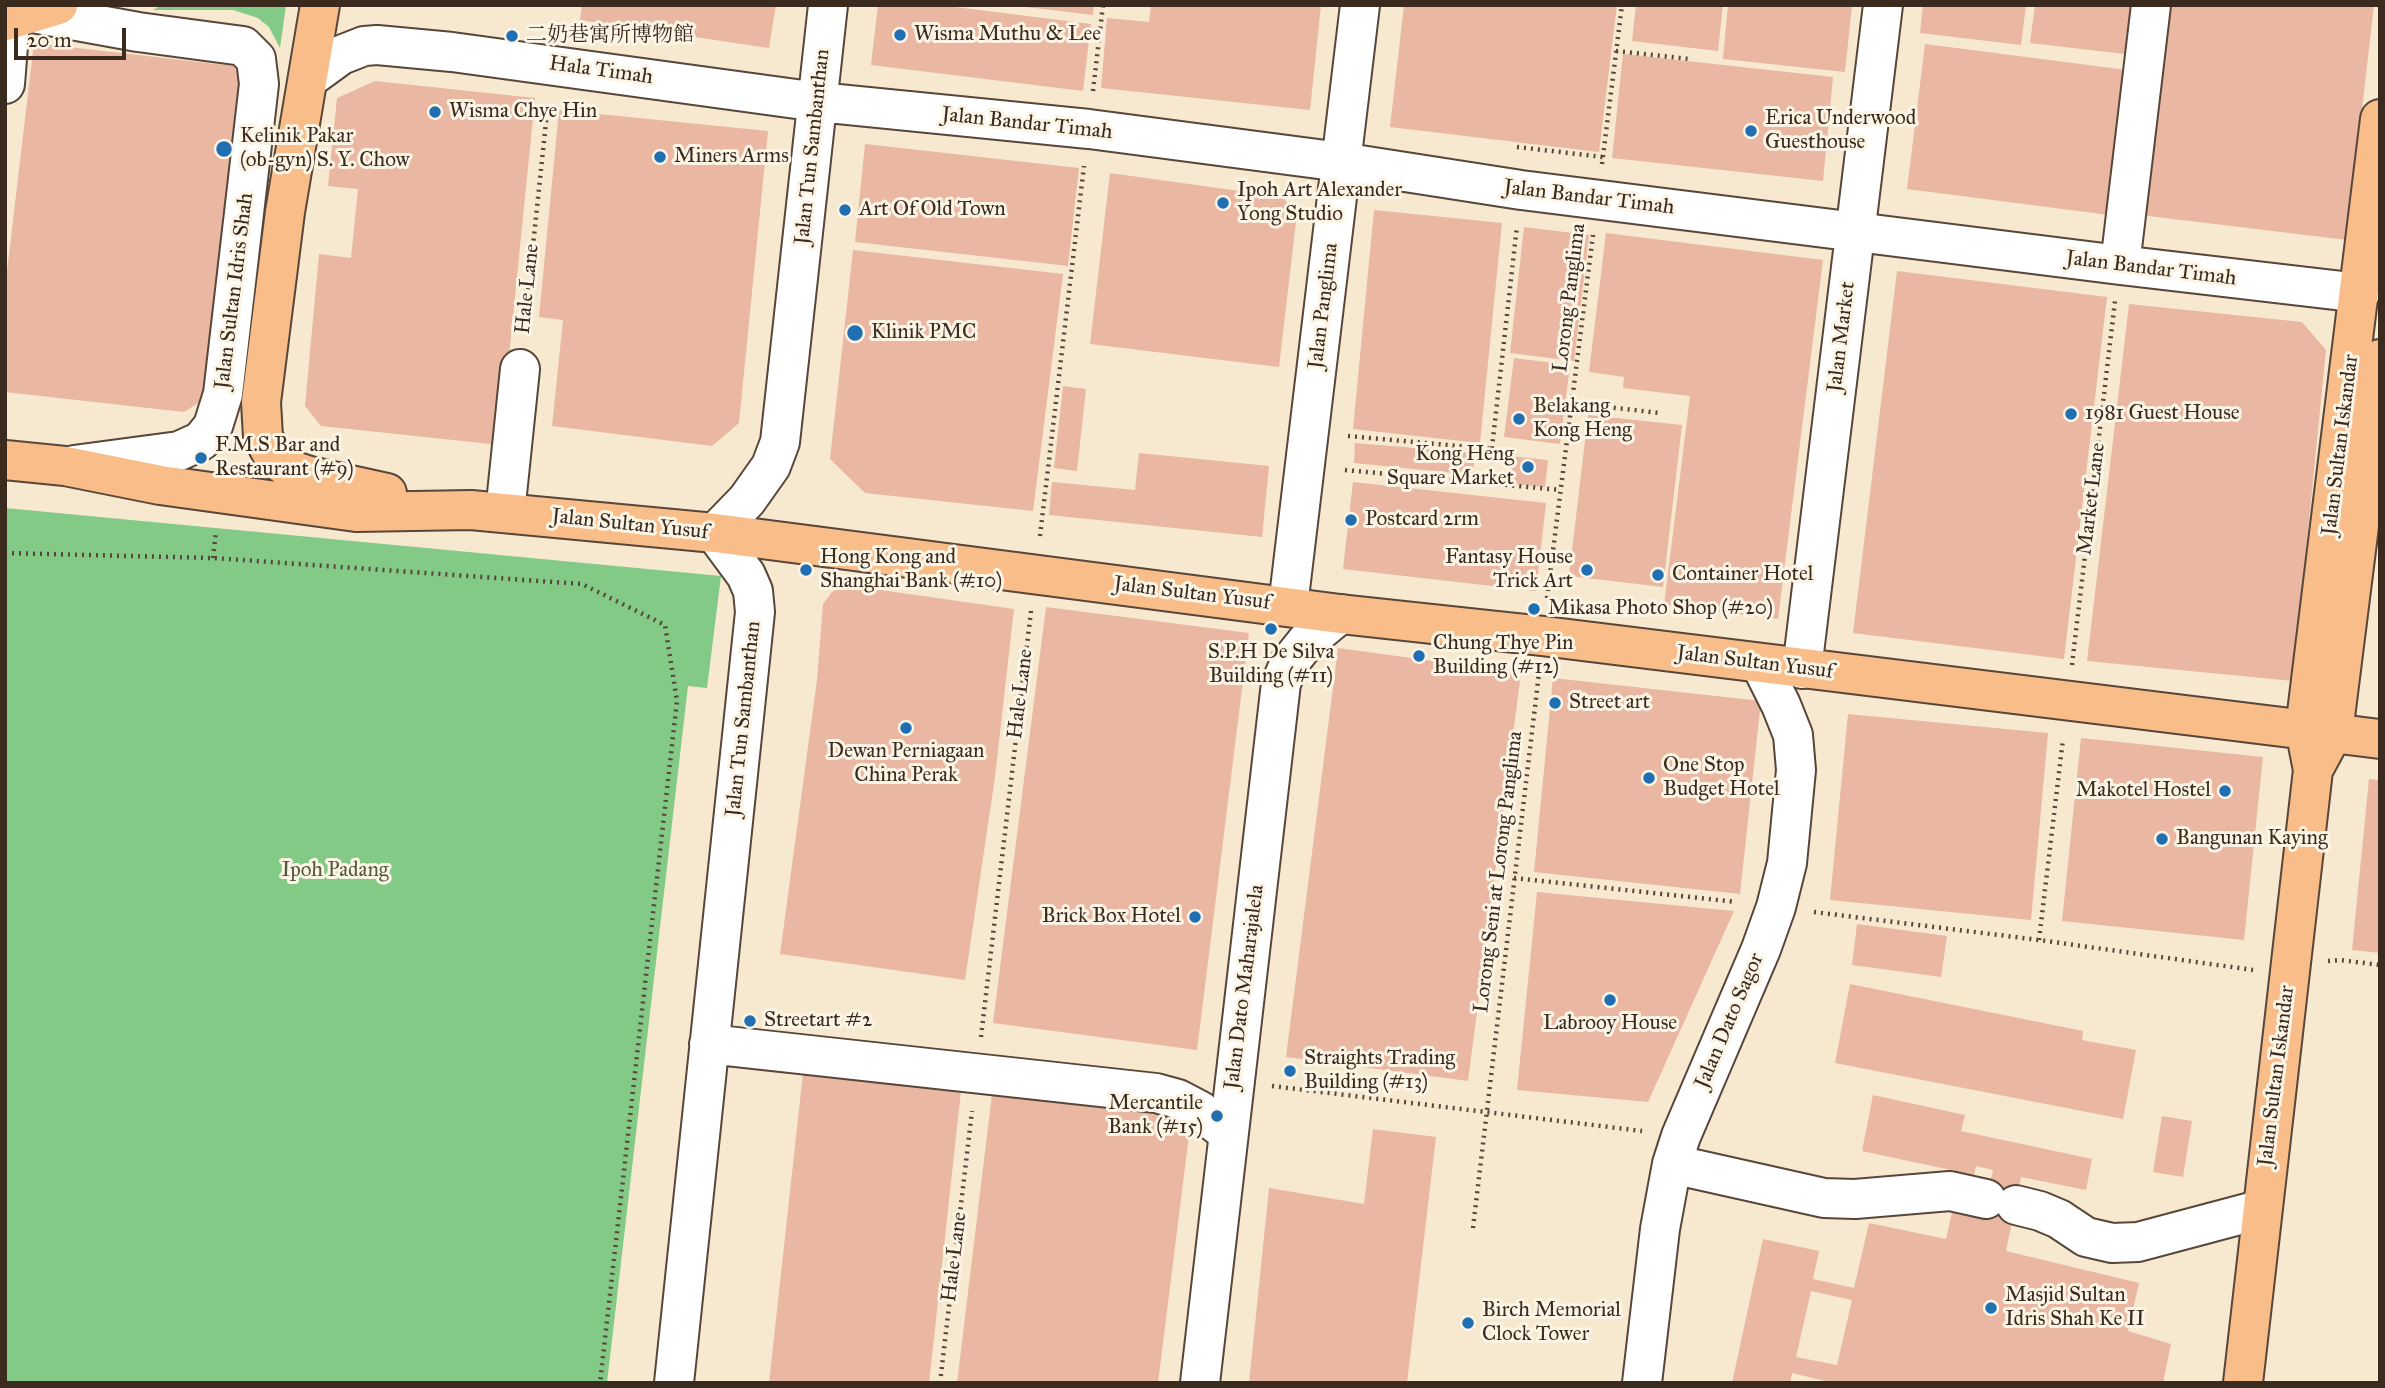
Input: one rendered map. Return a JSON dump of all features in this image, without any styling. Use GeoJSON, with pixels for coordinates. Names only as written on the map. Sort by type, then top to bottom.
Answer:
{"type":"FeatureCollection","features":[{"type":"Feature","properties":{"kind":"main road","name":"Jalan Sultan Idris Shah"},"geometry":{"type":"LineString","coordinates":[[320,5],[285,212],[261,402],[263,437],[274,458],[291,470],[340,483],[488,511]]}},
{"type":"Feature","properties":{"kind":"main road","name":"Jalan Sultan Iskandar"},"geometry":{"type":"LineString","coordinates":[[2319,731],[2360,293],[2380,119]]}},
{"type":"Feature","properties":{"kind":"main road","name":"Jalan Sultan Iskandar"},"geometry":{"type":"LineString","coordinates":[[2243,1383],[2313,770],[2380,359]]}},
{"type":"Feature","properties":{"kind":"main road","name":"Jalan Sultan Yusuf"},"geometry":{"type":"LineString","coordinates":[[5,460],[65,466],[160,485],[356,512],[488,511],[715,533],[1340,614],[1543,636],[2380,739]]}},
{"type":"Feature","properties":{"kind":"street","name":"Jalan Tun Sambanthan"},"geometry":{"type":"LineString","coordinates":[[674,1383],[755,612],[753,591],[746,575],[715,533],[755,489],[771,466],[780,442],[828,5]]}},
{"type":"Feature","properties":{"kind":"street","name":"Jalan Panglima"},"geometry":{"type":"LineString","coordinates":[[1288,606],[1360,5]]}},
{"type":"Feature","properties":{"kind":"street","name":"Jalan Market"},"geometry":{"type":"LineString","coordinates":[[1802,669],[1883,5]]}},
{"type":"Feature","properties":{"kind":"street"},"geometry":{"type":"LineString","coordinates":[[2120,265],[2151,5]]}},
{"type":"Feature","properties":{"kind":"street"},"geometry":{"type":"LineString","coordinates":[[5,84],[27,15]]}},
{"type":"Feature","properties":{"kind":"street","name":"Jalan Sultan Idris Shah"},"geometry":{"type":"LineString","coordinates":[[27,15],[243,46],[256,60],[259,83],[223,394],[213,426],[201,441],[179,451],[65,466]]}},
{"type":"Feature","properties":{"kind":"street","name":"Hala Timah"},"geometry":{"type":"LineString","coordinates":[[309,79],[329,62],[349,51],[377,45],[553,64],[818,102]]}},
{"type":"Feature","properties":{"kind":"street","name":"Jalan Bandar Timah"},"geometry":{"type":"LineString","coordinates":[[818,102],[1089,129],[1341,162],[1598,200],[2360,293]]}},
{"type":"Feature","properties":{"kind":"street"},"geometry":{"type":"LineString","coordinates":[[488,511],[520,369]]}},
{"type":"Feature","properties":{"kind":"street","name":"Jalan Dato Maharajalela"},"geometry":{"type":"LineString","coordinates":[[1199,1382],[1280,683],[1290,662],[1306,642],[1340,614]]}},
{"type":"Feature","properties":{"kind":"street","name":"Jalan Dato Sagor"},"geometry":{"type":"LineString","coordinates":[[1642,1383],[1660,1229],[1672,1164],[1681,1136],[1761,949],[1776,907],[1787,863],[1796,770],[1793,735],[1760,663]]}},
{"type":"Feature","properties":{"kind":"street"},"geometry":{"type":"LineString","coordinates":[[709,1044],[1156,1093],[1178,1099],[1199,1110],[1228,1133]]}},
{"type":"Feature","properties":{"kind":"street"},"geometry":{"type":"LineString","coordinates":[[1672,1164],[1824,1198],[1855,1199],[1951,1191],[2040,1210],[2086,1237],[2112,1243],[2138,1242],[2262,1209]]}},
{"type":"Feature","properties":{"kind":"path","name":"Hale Lane"},"geometry":{"type":"LineString","coordinates":[[940,1383],[1103,5]]}},
{"type":"Feature","properties":{"kind":"path","name":"Lorong Panglima"},"geometry":{"type":"LineString","coordinates":[[1543,636],[1622,5]]}},
{"type":"Feature","properties":{"kind":"path"},"geometry":{"type":"LineString","coordinates":[[1616,51],[1689,59]]}},
{"type":"Feature","properties":{"kind":"path","name":"Hale Lane"},"geometry":{"type":"LineString","coordinates":[[520,369],[553,64]]}},
{"type":"Feature","properties":{"kind":"path"},"geometry":{"type":"LineString","coordinates":[[1488,483],[1521,190]]}},
{"type":"Feature","properties":{"kind":"path","name":"Market Lane"},"geometry":{"type":"LineString","coordinates":[[2039,940],[2120,265]]}},
{"type":"Feature","properties":{"kind":"path"},"geometry":{"type":"LineString","coordinates":[[1572,403],[1660,413]]}},
{"type":"Feature","properties":{"kind":"path"},"geometry":{"type":"LineString","coordinates":[[1348,436],[1492,449]]}},
{"type":"Feature","properties":{"kind":"path"},"geometry":{"type":"LineString","coordinates":[[1345,470],[1561,490]]}},
{"type":"Feature","properties":{"kind":"path"},"geometry":{"type":"LineString","coordinates":[[5,553],[213,558],[582,584],[665,625],[677,701],[600,1383]]}},
{"type":"Feature","properties":{"kind":"path","name":"Lorong Seni at Lorong Panglima"},"geometry":{"type":"LineString","coordinates":[[1474,1228],[1543,636]]}},
{"type":"Feature","properties":{"kind":"path"},"geometry":{"type":"LineString","coordinates":[[1514,878],[1776,907],[2254,970],[2340,960],[2380,965]]}},
{"type":"Feature","properties":{"kind":"path"},"geometry":{"type":"LineString","coordinates":[[1233,1081],[1626,1129]]}},
{"type":"Feature","properties":{"kind":"green space"},"geometry":{"type":"Polygon","coordinates":[[[162,5],[286,5],[280,48],[269,27],[258,18],[233,10],[153,10],[162,5]]]}},
{"type":"Feature","properties":{"kind":"green space","name":"Ipoh Padang"},"geometry":{"type":"Polygon","coordinates":[[[5,508],[721,576],[707,688],[688,686],[607,1383],[5,1383],[5,508]]]}},
{"type":"Feature","properties":{"kind":"building"},"geometry":{"type":"Polygon","coordinates":[[[582,5],[776,5],[769,48],[580,20],[582,5]]]}},
{"type":"Feature","properties":{"kind":"building"},"geometry":{"type":"Polygon","coordinates":[[[878,5],[939,5],[1091,24],[1083,91],[871,65],[878,5]]]}},
{"type":"Feature","properties":{"kind":"building"},"geometry":{"type":"Polygon","coordinates":[[[1094,5],[1093,15],[1026,7],[1094,5]]]}},
{"type":"Feature","properties":{"kind":"building"},"geometry":{"type":"Polygon","coordinates":[[[1151,5],[1321,5],[1310,110],[1101,88],[1107,18],[1149,22],[1151,5]]]}},
{"type":"Feature","properties":{"kind":"building"},"geometry":{"type":"Polygon","coordinates":[[[1404,5],[1617,5],[1599,152],[1390,127],[1404,5]]]}},
{"type":"Feature","properties":{"kind":"building"},"geometry":{"type":"Polygon","coordinates":[[[1636,5],[1723,5],[1718,51],[1632,41],[1636,5]]]}},
{"type":"Feature","properties":{"kind":"building"},"geometry":{"type":"Polygon","coordinates":[[[1728,5],[1852,5],[1845,72],[1723,59],[1728,5]]]}},
{"type":"Feature","properties":{"kind":"building"},"geometry":{"type":"Polygon","coordinates":[[[1923,5],[2026,5],[2021,45],[1920,33],[1923,5]]]}},
{"type":"Feature","properties":{"kind":"building"},"geometry":{"type":"Polygon","coordinates":[[[2035,5],[2139,5],[2133,55],[2030,43],[2035,5]]]}},
{"type":"Feature","properties":{"kind":"building"},"geometry":{"type":"Polygon","coordinates":[[[2165,5],[2374,5],[2347,240],[2140,215],[2165,5]]]}},
{"type":"Feature","properties":{"kind":"building"},"geometry":{"type":"Polygon","coordinates":[[[34,43],[234,66],[243,83],[206,398],[184,412],[5,392],[5,288],[34,43]]]}},
{"type":"Feature","properties":{"kind":"building"},"geometry":{"type":"Polygon","coordinates":[[[1925,44],[2127,70],[2109,215],[1907,189],[1925,44]]]}},
{"type":"Feature","properties":{"kind":"building"},"geometry":{"type":"Polygon","coordinates":[[[1623,54],[1833,77],[1823,181],[1612,158],[1623,54]]]}},
{"type":"Feature","properties":{"kind":"building"},"geometry":{"type":"Polygon","coordinates":[[[375,81],[535,98],[500,445],[321,426],[305,406],[319,254],[351,258],[358,189],[328,186],[337,98],[375,81]]]}},
{"type":"Feature","properties":{"kind":"building"},"geometry":{"type":"Polygon","coordinates":[[[559,110],[768,131],[739,423],[712,446],[552,426],[563,320],[539,317],[559,110]]]}},
{"type":"Feature","properties":{"kind":"building"},"geometry":{"type":"Polygon","coordinates":[[[865,144],[1079,168],[1068,266],[855,242],[865,144]]]}},
{"type":"Feature","properties":{"kind":"building"},"geometry":{"type":"Polygon","coordinates":[[[1110,173],[1282,197],[1297,213],[1279,367],[1090,344],[1110,173]]]}},
{"type":"Feature","properties":{"kind":"building"},"geometry":{"type":"Polygon","coordinates":[[[1374,210],[1502,223],[1480,443],[1353,429],[1374,210]]]}},
{"type":"Feature","properties":{"kind":"building"},"geometry":{"type":"Polygon","coordinates":[[[1524,227],[1589,235],[1574,361],[1510,353],[1524,227]]]}},
{"type":"Feature","properties":{"kind":"building"},"geometry":{"type":"Polygon","coordinates":[[[1606,233],[1823,260],[1778,619],[1664,605],[1690,396],[1623,388],[1624,377],[1589,372],[1606,233]]]}},
{"type":"Feature","properties":{"kind":"building"},"geometry":{"type":"Polygon","coordinates":[[[853,250],[1063,274],[1033,511],[865,493],[830,459],[853,250]]]}},
{"type":"Feature","properties":{"kind":"building"},"geometry":{"type":"Polygon","coordinates":[[[1897,271],[2107,297],[2064,659],[1853,633],[1897,271]]]}},
{"type":"Feature","properties":{"kind":"building"},"geometry":{"type":"Polygon","coordinates":[[[2129,304],[2302,322],[2326,350],[2293,681],[2087,661],[2129,304]]]}},
{"type":"Feature","properties":{"kind":"building"},"geometry":{"type":"Polygon","coordinates":[[[1514,358],[1570,365],[1560,444],[1504,437],[1514,358]]]}},
{"type":"Feature","properties":{"kind":"building"},"geometry":{"type":"Polygon","coordinates":[[[1063,386],[1086,389],[1077,471],[1054,468],[1063,386]]]}},
{"type":"Feature","properties":{"kind":"building"},"geometry":{"type":"Polygon","coordinates":[[[1588,415],[1682,425],[1663,587],[1569,576],[1588,415]]]}},
{"type":"Feature","properties":{"kind":"building"},"geometry":{"type":"Polygon","coordinates":[[[1355,443],[1475,453],[1473,475],[1354,463],[1355,443]]]}},
{"type":"Feature","properties":{"kind":"building"},"geometry":{"type":"Polygon","coordinates":[[[1139,453],[1269,466],[1262,537],[1049,515],[1052,482],[1135,490],[1139,453]]]}},
{"type":"Feature","properties":{"kind":"building"},"geometry":{"type":"Polygon","coordinates":[[[1510,456],[1548,460],[1545,487],[1507,483],[1510,456]]]}},
{"type":"Feature","properties":{"kind":"building"},"geometry":{"type":"Polygon","coordinates":[[[1353,482],[1546,503],[1536,591],[1343,569],[1353,482]]]}},
{"type":"Feature","properties":{"kind":"building"},"geometry":{"type":"Polygon","coordinates":[[[846,585],[1014,609],[995,777],[965,980],[780,954],[817,680],[823,604],[832,592],[846,585]]]}},
{"type":"Feature","properties":{"kind":"building"},"geometry":{"type":"Polygon","coordinates":[[[1046,607],[1249,633],[1197,1050],[993,1023],[1046,607]]]}},
{"type":"Feature","properties":{"kind":"building"},"geometry":{"type":"Polygon","coordinates":[[[1338,648],[1521,673],[1468,1081],[1286,1057],[1338,648]]]}},
{"type":"Feature","properties":{"kind":"building"},"geometry":{"type":"Polygon","coordinates":[[[1553,678],[1761,701],[1740,894],[1534,872],[1553,678]]]}},
{"type":"Feature","properties":{"kind":"building"},"geometry":{"type":"Polygon","coordinates":[[[1848,714],[2048,733],[2031,920],[1830,900],[1848,714]]]}},
{"type":"Feature","properties":{"kind":"building","name":"Bangunan Kaying"},"geometry":{"type":"Polygon","coordinates":[[[2081,738],[2263,757],[2244,940],[2062,921],[2081,738]]]}},
{"type":"Feature","properties":{"kind":"building"},"geometry":{"type":"Polygon","coordinates":[[[2369,779],[2380,780],[2380,953],[2352,950],[2369,779]]]}},
{"type":"Feature","properties":{"kind":"building","name":"Labrooy House"},"geometry":{"type":"Polygon","coordinates":[[[1537,892],[1734,911],[1648,1102],[1517,1090],[1537,892]]]}},
{"type":"Feature","properties":{"kind":"building"},"geometry":{"type":"Polygon","coordinates":[[[1857,924],[1947,936],[1941,977],[1852,965],[1857,924]]]}},
{"type":"Feature","properties":{"kind":"building"},"geometry":{"type":"Polygon","coordinates":[[[1850,984],[2083,1031],[2082,1040],[2136,1050],[2123,1119],[1835,1063],[1850,984]]]}},
{"type":"Feature","properties":{"kind":"building"},"geometry":{"type":"Polygon","coordinates":[[[803,1073],[961,1091],[929,1383],[769,1383],[803,1073]]]}},
{"type":"Feature","properties":{"kind":"building"},"geometry":{"type":"Polygon","coordinates":[[[992,1094],[1191,1119],[1158,1383],[957,1383],[992,1094]]]}},
{"type":"Feature","properties":{"kind":"building"},"geometry":{"type":"Polygon","coordinates":[[[1873,1095],[1965,1115],[1961,1131],[2092,1159],[2086,1190],[2021,1177],[2006,1251],[2139,1283],[2128,1331],[2171,1344],[2163,1383],[1834,1383],[1792,1373],[1790,1383],[1732,1383],[1763,1239],[1819,1251],[1813,1279],[1854,1288],[1869,1223],[1946,1239],[1953,1208],[1983,1214],[1993,1170],[1976,1166],[1974,1175],[1862,1151],[1873,1095]],[[1811,1291],[1796,1357],[1837,1365],[1852,1300],[1811,1291]]]}},
{"type":"Feature","properties":{"kind":"building"},"geometry":{"type":"Polygon","coordinates":[[[2162,1116],[2192,1121],[2183,1177],[2153,1172],[2162,1116]]]}},
{"type":"Feature","properties":{"kind":"building"},"geometry":{"type":"Polygon","coordinates":[[[1373,1129],[1436,1137],[1407,1383],[1249,1383],[1269,1188],[1364,1204],[1373,1129]]]}},
{"type":"Feature","properties":{"kind":"place","name":"Wisma Muthu & Lee"},"geometry":{"type":"Point","coordinates":[900,35]}},
{"type":"Feature","properties":{"kind":"place","name":"二奶巷寓所博物館"},"geometry":{"type":"Point","coordinates":[512,36]}},
{"type":"Feature","properties":{"kind":"place","name":"Wisma Chye Hin"},"geometry":{"type":"Point","coordinates":[435,112]}},
{"type":"Feature","properties":{"kind":"place","name":"Erica Underwood Guesthouse"},"geometry":{"type":"Point","coordinates":[1751,131]}},
{"type":"Feature","properties":{"kind":"place","name":"Kelinik Pakar (ob-gyn) S. Y. Chow"},"geometry":{"type":"Point","coordinates":[224,149]}},
{"type":"Feature","properties":{"kind":"place","name":"Miners Arms"},"geometry":{"type":"Point","coordinates":[660,157]}},
{"type":"Feature","properties":{"kind":"place","name":"Ipoh Art Alexander Yong Studio"},"geometry":{"type":"Point","coordinates":[1223,203]}},
{"type":"Feature","properties":{"kind":"place","name":"Art Of Old Town"},"geometry":{"type":"Point","coordinates":[845,210]}},
{"type":"Feature","properties":{"kind":"place","name":"Klinik PMC"},"geometry":{"type":"Point","coordinates":[855,333]}},
{"type":"Feature","properties":{"kind":"place","name":"1981 Guest House"},"geometry":{"type":"Point","coordinates":[2071,414]}},
{"type":"Feature","properties":{"kind":"place","name":"Belakang Kong Heng"},"geometry":{"type":"Point","coordinates":[1519,419]}},
{"type":"Feature","properties":{"kind":"place","name":"F.M.S Bar and Restaurant (#9)"},"geometry":{"type":"Point","coordinates":[201,458]}},
{"type":"Feature","properties":{"kind":"place","name":"Kong Heng Square Market"},"geometry":{"type":"Point","coordinates":[1528,467]}},
{"type":"Feature","properties":{"kind":"place","name":"Postcard 2rm"},"geometry":{"type":"Point","coordinates":[1351,520]}},
{"type":"Feature","properties":{"kind":"place","name":"Hong Kong and Shanghai Bank (#10)"},"geometry":{"type":"Point","coordinates":[806,570]}},
{"type":"Feature","properties":{"kind":"place","name":"Fantasy House Trick Art"},"geometry":{"type":"Point","coordinates":[1587,570]}},
{"type":"Feature","properties":{"kind":"place","name":"Container Hotel"},"geometry":{"type":"Point","coordinates":[1658,575]}},
{"type":"Feature","properties":{"kind":"place","name":"Mikasa Photo Shop (#20)"},"geometry":{"type":"Point","coordinates":[1534,609]}},
{"type":"Feature","properties":{"kind":"place","name":"S.P.H De Silva Building (#11)"},"geometry":{"type":"Point","coordinates":[1271,629]}},
{"type":"Feature","properties":{"kind":"place","name":"Chung Thye Pin Building (#12)"},"geometry":{"type":"Point","coordinates":[1419,656]}},
{"type":"Feature","properties":{"kind":"place","name":"Street art"},"geometry":{"type":"Point","coordinates":[1555,703]}},
{"type":"Feature","properties":{"kind":"place","name":"Dewan Perniagaan China Perak"},"geometry":{"type":"Point","coordinates":[906,728]}},
{"type":"Feature","properties":{"kind":"place","name":"One Stop Budget Hotel"},"geometry":{"type":"Point","coordinates":[1649,778]}},
{"type":"Feature","properties":{"kind":"place","name":"Makotel Hostel"},"geometry":{"type":"Point","coordinates":[2225,791]}},
{"type":"Feature","properties":{"kind":"place","name":"Bangunan Kaying"},"geometry":{"type":"Point","coordinates":[2162,839]}},
{"type":"Feature","properties":{"kind":"place","name":"Brick Box Hotel"},"geometry":{"type":"Point","coordinates":[1195,917]}},
{"type":"Feature","properties":{"kind":"place","name":"Labrooy House"},"geometry":{"type":"Point","coordinates":[1610,1000]}},
{"type":"Feature","properties":{"kind":"place","name":"Streetart #2"},"geometry":{"type":"Point","coordinates":[750,1021]}},
{"type":"Feature","properties":{"kind":"place","name":"Straights Trading Building (#13)"},"geometry":{"type":"Point","coordinates":[1290,1071]}},
{"type":"Feature","properties":{"kind":"place","name":"Mercantile Bank (#15)"},"geometry":{"type":"Point","coordinates":[1217,1116]}},
{"type":"Feature","properties":{"kind":"place","name":"Masjid Sultan Idris Shah Ke II"},"geometry":{"type":"Point","coordinates":[1991,1308]}},
{"type":"Feature","properties":{"kind":"place","name":"Birch Memorial Clock Tower"},"geometry":{"type":"Point","coordinates":[1468,1323]}}]}
